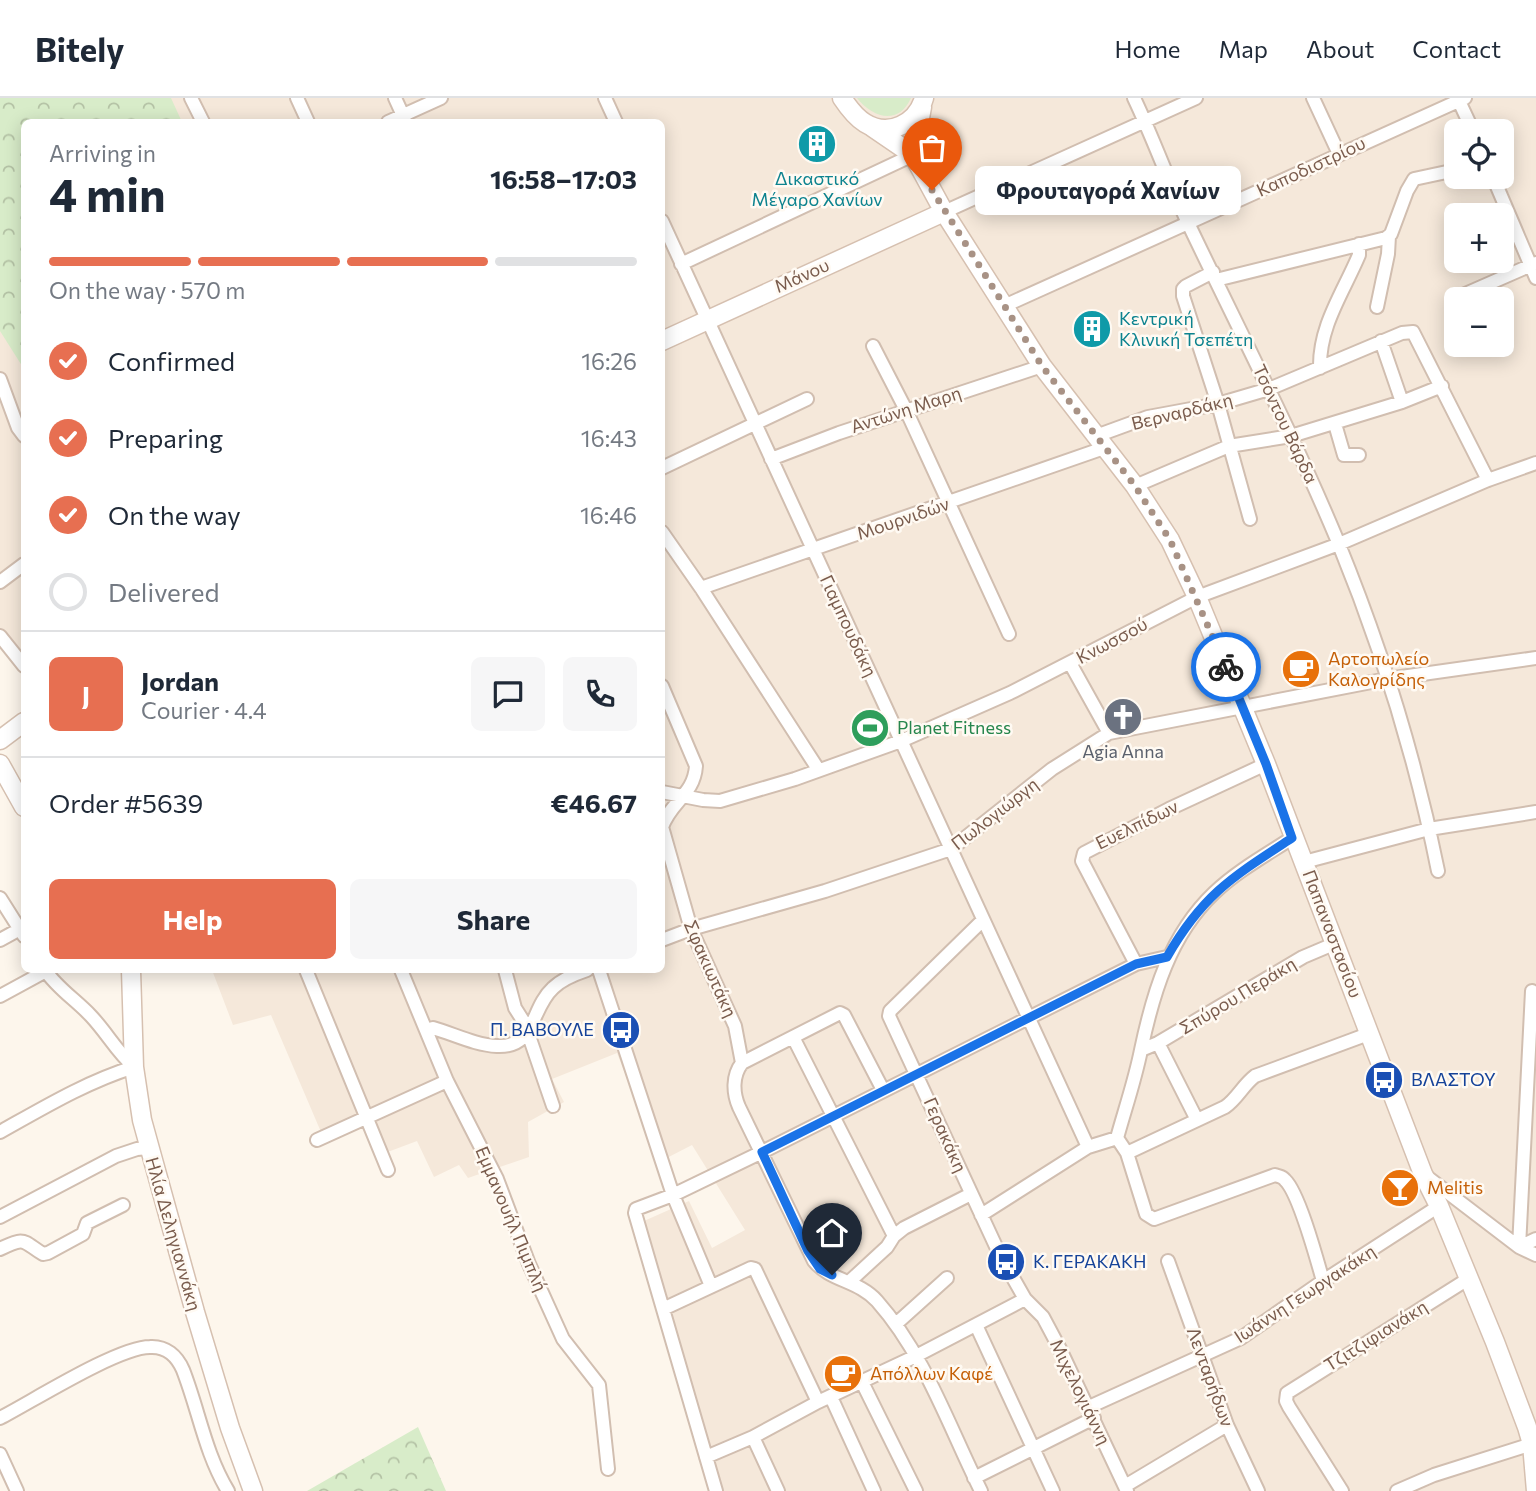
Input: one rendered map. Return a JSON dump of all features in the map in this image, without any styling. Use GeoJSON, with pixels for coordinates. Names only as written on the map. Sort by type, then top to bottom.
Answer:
{"type":"FeatureCollection","features":[{"type":"Feature","properties":{"kind":"street"},"geometry":{"type":"LineString","coordinates":[[191,98],[202,119]]}},
{"type":"Feature","properties":{"kind":"street"},"geometry":{"type":"LineString","coordinates":[[297,98],[307,119]]}},
{"type":"Feature","properties":{"kind":"street"},"geometry":{"type":"LineString","coordinates":[[395,98],[405,119],[440,98]]}},
{"type":"Feature","properties":{"kind":"street"},"geometry":{"type":"LineString","coordinates":[[605,98],[615,119]]}},
{"type":"Feature","properties":{"kind":"street","name":"Παπαναστασίου"},"geometry":{"type":"LineString","coordinates":[[842,98],[857,117],[913,155],[944,212],[1042,366],[1135,486],[1170,540],[1197,597],[1266,764],[1292,838],[1336,943],[1423,1174],[1439,1206],[1533,1435],[1536,1491]]}},
{"type":"Feature","properties":{"kind":"street","name":"Τσόντου Βάρδα"},"geometry":{"type":"LineString","coordinates":[[1135,98],[1188,224],[1269,389],[1339,544],[1387,679],[1429,829],[1438,872]]}},
{"type":"Feature","properties":{"kind":"street"},"geometry":{"type":"LineString","coordinates":[[944,212],[1196,98]]}},
{"type":"Feature","properties":{"kind":"street"},"geometry":{"type":"LineString","coordinates":[[1313,98],[1339,154]]}},
{"type":"Feature","properties":{"kind":"street"},"geometry":{"type":"LineString","coordinates":[[1462,100],[1469,119]]}},
{"type":"Feature","properties":{"kind":"street","name":"Καποδιστρίου"},"geometry":{"type":"LineString","coordinates":[[1004,306],[1462,100]]}},
{"type":"Feature","properties":{"kind":"street"},"geometry":{"type":"LineString","coordinates":[[872,127],[898,127],[913,118],[923,101]]}},
{"type":"Feature","properties":{"kind":"street"},"geometry":{"type":"LineString","coordinates":[[681,264],[913,155],[923,101]]}},
{"type":"Feature","properties":{"kind":"street"},"geometry":{"type":"LineString","coordinates":[[1377,307],[1389,236],[1407,191],[1414,179],[1444,173]]}},
{"type":"Feature","properties":{"kind":"street"},"geometry":{"type":"LineString","coordinates":[[1499,189],[1533,264],[1536,278]]}},
{"type":"Feature","properties":{"kind":"street","name":"Μάνου"},"geometry":{"type":"LineString","coordinates":[[665,340],[944,212]]}},
{"type":"Feature","properties":{"kind":"street","name":"Γιαμπουδάκη"},"geometry":{"type":"LineString","coordinates":[[665,227],[1088,1147]]}},
{"type":"Feature","properties":{"kind":"street"},"geometry":{"type":"LineString","coordinates":[[1250,519],[1183,289],[1214,276],[1389,236]]}},
{"type":"Feature","properties":{"kind":"street"},"geometry":{"type":"LineString","coordinates":[[1320,369],[1320,354],[1329,318],[1359,255],[1359,244]]}},
{"type":"Feature","properties":{"kind":"street"},"geometry":{"type":"LineString","coordinates":[[1481,287],[1533,264]]}},
{"type":"Feature","properties":{"kind":"street","name":"Βερναρδάκη"},"geometry":{"type":"LineString","coordinates":[[1100,442],[1148,417],[1218,404],[1269,389],[1402,333],[1416,333],[1442,386]]}},
{"type":"Feature","properties":{"kind":"street"},"geometry":{"type":"LineString","coordinates":[[1381,341],[1402,402]]}},
{"type":"Feature","properties":{"kind":"street"},"geometry":{"type":"LineString","coordinates":[[873,346],[906,410],[1009,634]]}},
{"type":"Feature","properties":{"kind":"street","name":"Αντώνη Μαρη"},"geometry":{"type":"LineString","coordinates":[[771,459],[906,410],[1042,366]]}},
{"type":"Feature","properties":{"kind":"street"},"geometry":{"type":"LineString","coordinates":[[0,379],[21,432]]}},
{"type":"Feature","properties":{"kind":"street"},"geometry":{"type":"LineString","coordinates":[[1135,486],[1228,446],[1291,436],[1335,424],[1442,386],[1488,480]]}},
{"type":"Feature","properties":{"kind":"street"},"geometry":{"type":"LineString","coordinates":[[665,467],[807,399]]}},
{"type":"Feature","properties":{"kind":"street"},"geometry":{"type":"LineString","coordinates":[[1335,424],[1344,455],[1359,454]]}},
{"type":"Feature","properties":{"kind":"street","name":"Μουρνιδών"},"geometry":{"type":"LineString","coordinates":[[701,588],[948,504],[1100,442]]}},
{"type":"Feature","properties":{"kind":"street","name":"Κνωσσού"},"geometry":{"type":"LineString","coordinates":[[665,793],[720,801],[795,779],[901,741],[1070,663],[1197,597],[1339,544],[1488,480],[1536,463]]}},
{"type":"Feature","properties":{"kind":"street"},"geometry":{"type":"LineString","coordinates":[[665,536],[818,769]]}},
{"type":"Feature","properties":{"kind":"street"},"geometry":{"type":"LineString","coordinates":[[0,582],[21,566]]}},
{"type":"Feature","properties":{"kind":"street"},"geometry":{"type":"LineString","coordinates":[[0,636],[21,662]]}},
{"type":"Feature","properties":{"kind":"street","name":"Πωλογιώργη"},"geometry":{"type":"LineString","coordinates":[[665,939],[825,891],[951,849],[1052,769],[1109,733],[1387,679],[1536,658]]}},
{"type":"Feature","properties":{"kind":"street"},"geometry":{"type":"LineString","coordinates":[[1070,663],[1109,733]]}},
{"type":"Feature","properties":{"kind":"street","name":"Σφακιωτάκη"},"geometry":{"type":"LineString","coordinates":[[665,693],[696,766],[695,778],[665,820]]}},
{"type":"Feature","properties":{"kind":"street"},"geometry":{"type":"LineString","coordinates":[[0,740],[21,724]]}},
{"type":"Feature","properties":{"kind":"street"},"geometry":{"type":"LineString","coordinates":[[0,764],[21,802]]}},
{"type":"Feature","properties":{"kind":"street","name":"Ευελπίδων"},"geometry":{"type":"LineString","coordinates":[[1136,964],[1082,861],[1084,853],[1168,809],[1266,764]]}},
{"type":"Feature","properties":{"kind":"street"},"geometry":{"type":"LineString","coordinates":[[1304,862],[1429,829],[1536,812]]}},
{"type":"Feature","properties":{"kind":"street"},"geometry":{"type":"LineString","coordinates":[[1116,1138],[1167,957],[1181,932],[1212,894],[1230,878],[1292,838]]}},
{"type":"Feature","properties":{"kind":"street","name":"Σφακιωτάκη"},"geometry":{"type":"LineString","coordinates":[[665,859],[691,929],[735,1026],[741,1063],[737,1070],[734,1096],[814,1261],[820,1269],[850,1281],[874,1297],[897,1323],[916,1356],[981,1491]]}},
{"type":"Feature","properties":{"kind":"street"},"geometry":{"type":"LineString","coordinates":[[2,904],[21,931]]}},
{"type":"Feature","properties":{"kind":"street","name":"Γερακάκη"},"geometry":{"type":"LineString","coordinates":[[983,920],[890,1011],[889,1016],[981,1215],[1025,1299]]}},
{"type":"Feature","properties":{"kind":"street"},"geometry":{"type":"LineString","coordinates":[[0,940],[21,932]]}},
{"type":"Feature","properties":{"kind":"street","name":"Σπύρου Περάκη"},"geometry":{"type":"LineString","coordinates":[[1141,1050],[1158,1043],[1303,957],[1336,943]]}},
{"type":"Feature","properties":{"kind":"street"},"geometry":{"type":"LineString","coordinates":[[716,1491],[635,1211],[762,1152],[1136,964],[1167,957]]}},
{"type":"Feature","properties":{"kind":"street"},"geometry":{"type":"LineString","coordinates":[[0,996],[40,973]]}},
{"type":"Feature","properties":{"kind":"street"},"geometry":{"type":"LineString","coordinates":[[47,973],[98,1023],[123,1058],[134,1067]]}},
{"type":"Feature","properties":{"kind":"street","name":"Ηλία Δεληγιαννάκη"},"geometry":{"type":"LineString","coordinates":[[131,973],[136,1094],[199,1325],[230,1428],[253,1491]]}},
{"type":"Feature","properties":{"kind":"street"},"geometry":{"type":"LineString","coordinates":[[307,973],[388,1170]]}},
{"type":"Feature","properties":{"kind":"street","name":"Εµµανουήλ Πιµπλή"},"geometry":{"type":"LineString","coordinates":[[402,973],[447,1081],[497,1179],[529,1264],[563,1339],[599,1385],[608,1469]]}},
{"type":"Feature","properties":{"kind":"street"},"geometry":{"type":"LineString","coordinates":[[506,973],[515,1008],[529,1032],[553,1106]]}},
{"type":"Feature","properties":{"kind":"street"},"geometry":{"type":"LineString","coordinates":[[427,1030],[433,1028],[479,1044],[514,1045],[529,1032],[537,1011],[553,988],[576,973]]}},
{"type":"Feature","properties":{"kind":"street"},"geometry":{"type":"LineString","coordinates":[[600,973],[673,1195],[711,1286]]}},
{"type":"Feature","properties":{"kind":"street"},"geometry":{"type":"LineString","coordinates":[[1519,1247],[1532,991]]}},
{"type":"Feature","properties":{"kind":"street"},"geometry":{"type":"LineString","coordinates":[[741,1063],[840,1013],[844,1014],[883,1090]]}},
{"type":"Feature","properties":{"kind":"street"},"geometry":{"type":"LineString","coordinates":[[1127,1153],[1232,1102],[1255,1076],[1371,1033]]}},
{"type":"Feature","properties":{"kind":"street"},"geometry":{"type":"LineString","coordinates":[[793,1037],[894,1236]]}},
{"type":"Feature","properties":{"kind":"street"},"geometry":{"type":"LineString","coordinates":[[1158,1043],[1197,1120]]}},
{"type":"Feature","properties":{"kind":"street"},"geometry":{"type":"LineString","coordinates":[[0,1132],[77,1090],[134,1067]]}},
{"type":"Feature","properties":{"kind":"street"},"geometry":{"type":"LineString","coordinates":[[317,1140],[447,1081]]}},
{"type":"Feature","properties":{"kind":"street"},"geometry":{"type":"LineString","coordinates":[[981,1215],[1088,1147],[1116,1138]]}},
{"type":"Feature","properties":{"kind":"street"},"geometry":{"type":"LineString","coordinates":[[1116,1138],[1127,1153],[1146,1214],[1157,1219],[1275,1175],[1283,1178],[1289,1185],[1305,1223],[1323,1281]]}},
{"type":"Feature","properties":{"kind":"street"},"geometry":{"type":"LineString","coordinates":[[0,1217],[116,1156],[149,1148]]}},
{"type":"Feature","properties":{"kind":"street"},"geometry":{"type":"LineString","coordinates":[[1423,1174],[1519,1247],[1536,1255]]}},
{"type":"Feature","properties":{"kind":"street"},"geometry":{"type":"LineString","coordinates":[[850,1281],[887,1247],[894,1236],[922,1217],[971,1194]]}},
{"type":"Feature","properties":{"kind":"street"},"geometry":{"type":"LineString","coordinates":[[0,1249],[22,1241],[28,1242],[43,1254],[48,1253],[83,1234],[87,1223],[123,1205]]}},
{"type":"Feature","properties":{"kind":"street","name":"Ιωάννη Γεωργακάκη"},"geometry":{"type":"LineString","coordinates":[[974,1478],[1091,1413],[1257,1329],[1323,1281],[1439,1206]]}},
{"type":"Feature","properties":{"kind":"street"},"geometry":{"type":"LineString","coordinates":[[1519,1247],[1536,1239]]}},
{"type":"Feature","properties":{"kind":"street","name":"Λενταρήδων"},"geometry":{"type":"LineString","coordinates":[[1168,1261],[1227,1425],[1258,1491]]}},
{"type":"Feature","properties":{"kind":"street"},"geometry":{"type":"LineString","coordinates":[[663,1309],[751,1268],[755,1269],[818,1402]]}},
{"type":"Feature","properties":{"kind":"street"},"geometry":{"type":"LineString","coordinates":[[897,1323],[947,1278]]}},
{"type":"Feature","properties":{"kind":"street","name":"Τζιτζιφιανάκη"},"geometry":{"type":"LineString","coordinates":[[1342,1491],[1289,1407],[1286,1396],[1289,1391],[1468,1279]]}},
{"type":"Feature","properties":{"kind":"street"},"geometry":{"type":"LineString","coordinates":[[706,1457],[753,1437],[1025,1299]]}},
{"type":"Feature","properties":{"kind":"street","name":"Μιχελογιάννη"},"geometry":{"type":"LineString","coordinates":[[1025,1299],[1043,1317],[1126,1489]]}},
{"type":"Feature","properties":{"kind":"street"},"geometry":{"type":"LineString","coordinates":[[976,1325],[1053,1491]]}},
{"type":"Feature","properties":{"kind":"street"},"geometry":{"type":"LineString","coordinates":[[0,1418],[126,1352],[150,1347],[163,1348],[172,1354],[183,1370],[209,1455],[228,1491]]}},
{"type":"Feature","properties":{"kind":"street"},"geometry":{"type":"LineString","coordinates":[[862,1382],[916,1491]]}},
{"type":"Feature","properties":{"kind":"street"},"geometry":{"type":"LineString","coordinates":[[831,1397],[874,1491]]}},
{"type":"Feature","properties":{"kind":"street"},"geometry":{"type":"LineString","coordinates":[[1126,1489],[1227,1425]]}},
{"type":"Feature","properties":{"kind":"street"},"geometry":{"type":"LineString","coordinates":[[1397,1491],[1533,1435]]}},
{"type":"Feature","properties":{"kind":"street"},"geometry":{"type":"LineString","coordinates":[[753,1437],[778,1491]]}},
{"type":"Feature","properties":{"kind":"street"},"geometry":{"type":"LineString","coordinates":[[0,1454],[17,1491]]}},
{"type":"Feature","properties":{"kind":"shaded area"},"geometry":{"type":"Polygon","coordinates":[[[0,98],[1536,98],[1536,1491],[716,1491],[635,1225],[689,1201],[712,1248],[745,1230],[692,1145],[659,1162],[617,1053],[552,1079],[564,1102],[528,1122],[529,1157],[468,1178],[459,1165],[434,1177],[417,1141],[385,1153],[369,1123],[324,1139],[271,1015],[233,1025],[213,973],[665,973],[665,119],[21,119],[21,656],[0,632],[0,98]]]}},
{"type":"Feature","properties":{"kind":"green space"},"geometry":{"type":"Polygon","coordinates":[[[0,98],[171,98],[181,119],[21,119],[21,364],[0,331],[0,98]]]}},
{"type":"Feature","properties":{"kind":"green space"},"geometry":{"type":"Polygon","coordinates":[[[857,98],[911,98],[899,113],[885,116],[870,110],[857,98]]]}},
{"type":"Feature","properties":{"kind":"green space"},"geometry":{"type":"Polygon","coordinates":[[[418,1427],[446,1491],[307,1491],[418,1427]]]}},
{"type":"Feature","properties":{"kind":"way so far"},"geometry":{"type":"LineString","coordinates":[[932,190],[1042,366],[1135,486],[1170,540],[1226,667]]}},
{"type":"Feature","properties":{"kind":"place","name":"Δικαστικό Μέγαρο Χανίων"},"geometry":{"type":"Point","coordinates":[817,144]}},
{"type":"Feature","properties":{"kind":"place","name":"Φρουταγορά Χανίων"},"geometry":{"type":"Point","coordinates":[932,190]}},
{"type":"Feature","properties":{"kind":"place","name":"Κεντρική Κλινική Τσεπέτη"},"geometry":{"type":"Point","coordinates":[1092,329]}},
{"type":"Feature","properties":{"kind":"place","name":"Αρτοπωλείο Καλογρίδης"},"geometry":{"type":"Point","coordinates":[1301,669]}},
{"type":"Feature","properties":{"kind":"place","name":"Agia Anna"},"geometry":{"type":"Point","coordinates":[1123,717]}},
{"type":"Feature","properties":{"kind":"place","name":"Planet Fitness"},"geometry":{"type":"Point","coordinates":[870,728]}},
{"type":"Feature","properties":{"kind":"place","name":"Π. ΒΑΒΟΥΛΕ"},"geometry":{"type":"Point","coordinates":[621,1030]}},
{"type":"Feature","properties":{"kind":"place","name":"ΒΛΑΣΤΟΥ"},"geometry":{"type":"Point","coordinates":[1384,1080]}},
{"type":"Feature","properties":{"kind":"place","name":"Melitis"},"geometry":{"type":"Point","coordinates":[1400,1188]}},
{"type":"Feature","properties":{"kind":"place","name":"Κ. ΓΕΡΑΚΑΚΗ"},"geometry":{"type":"Point","coordinates":[1006,1262]}},
{"type":"Feature","properties":{"kind":"place","name":"Απόλλων Καφέ"},"geometry":{"type":"Point","coordinates":[843,1374]}},
{"type":"Feature","properties":{"kind":"route"},"geometry":{"type":"LineString","coordinates":[[832,1275],[820,1269],[808,1251],[762,1152],[1136,964],[1167,957],[1181,932],[1212,894],[1230,878],[1292,838],[1266,764],[1226,667]]}}]}
